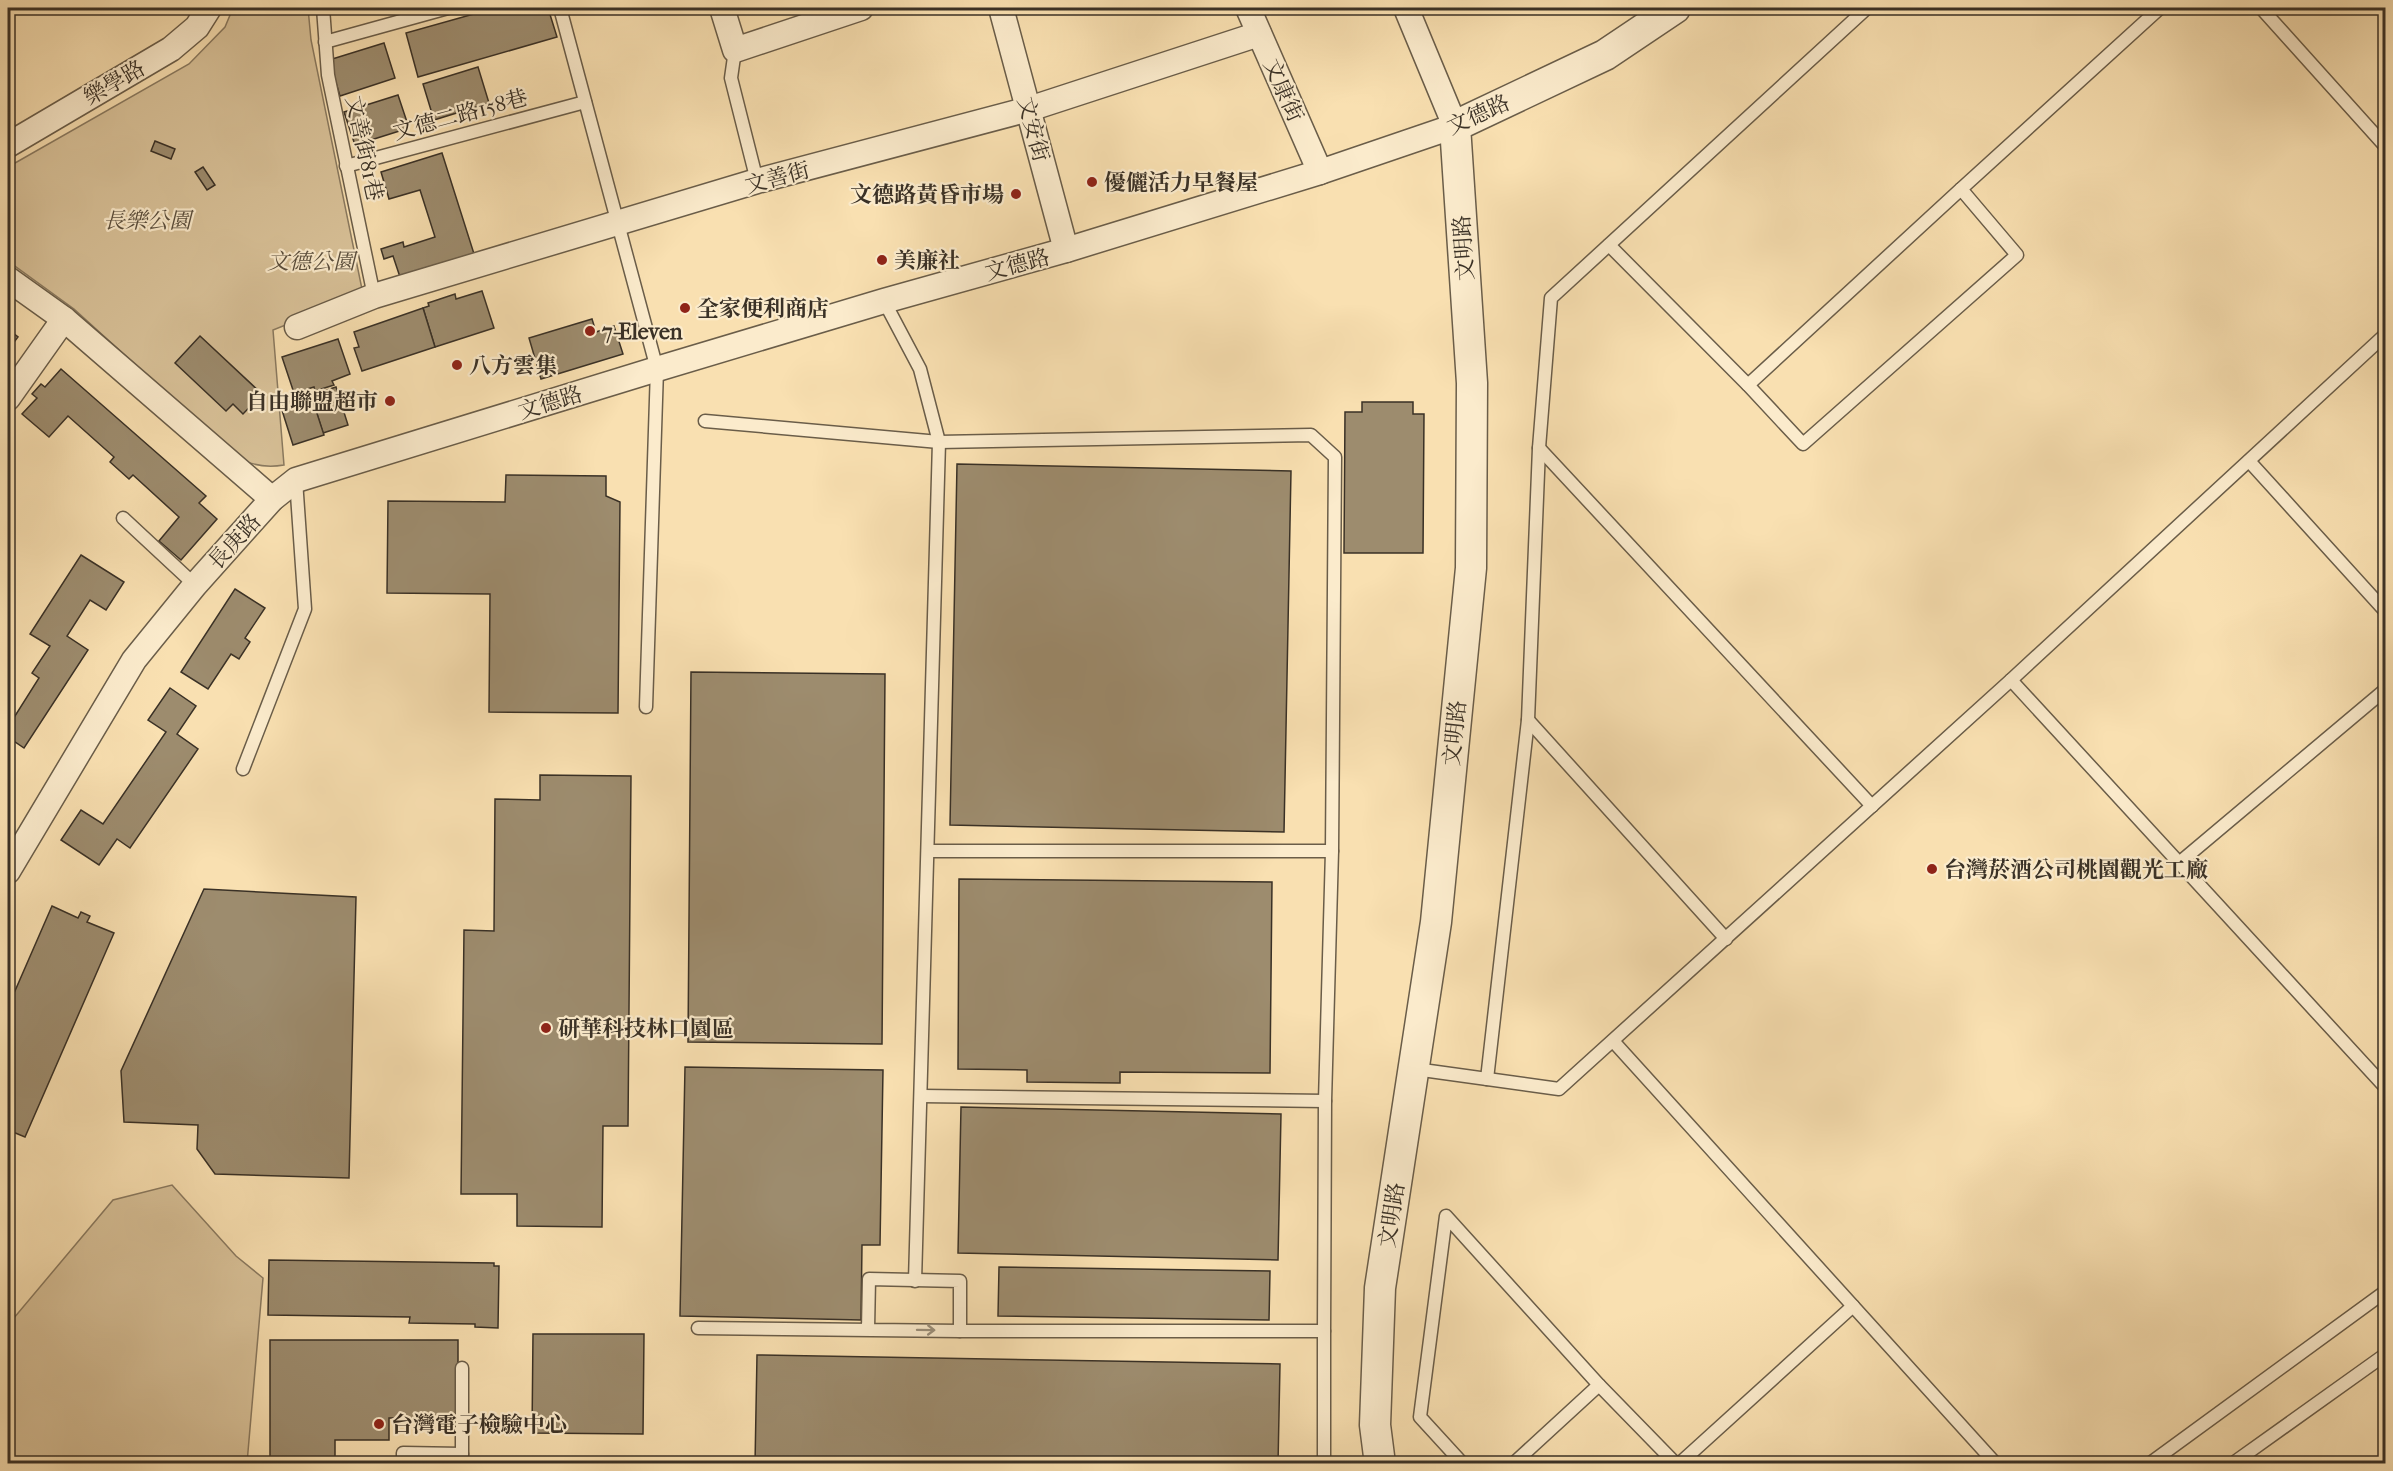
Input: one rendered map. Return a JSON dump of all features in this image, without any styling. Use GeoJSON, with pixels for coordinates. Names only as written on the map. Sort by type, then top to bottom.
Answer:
{"type":"FeatureCollection","features":[{"type":"Feature","properties":{"kind":"street","name":"樂學路"},"geometry":{"type":"LineString","coordinates":[[8,145],[171,49],[196,27],[209,8]]}},
{"type":"Feature","properties":{"kind":"street"},"geometry":{"type":"LineString","coordinates":[[722,8],[735,50],[855,8]]}},
{"type":"Feature","properties":{"kind":"street","name":"文安街"},"geometry":{"type":"LineString","coordinates":[[1000,8],[1066,250]]}},
{"type":"Feature","properties":{"kind":"street","name":"文康街"},"geometry":{"type":"LineString","coordinates":[[1248,8],[1320,172]]}},
{"type":"Feature","properties":{"kind":"street","name":"文明路"},"geometry":{"type":"LineString","coordinates":[[1380,1464],[1375,1425],[1380,1288],[1436,922],[1471,568],[1472,383],[1455,126],[1406,8]]}},
{"type":"Feature","properties":{"kind":"street","name":"文德路"},"geometry":{"type":"LineString","coordinates":[[272,499],[296,480],[884,301],[1066,250],[1320,172],[1455,126],[1605,55],[1675,8]]}},
{"type":"Feature","properties":{"kind":"street","name":"文善街"},"geometry":{"type":"LineString","coordinates":[[297,327],[374,296],[757,182],[1029,109],[1259,34]]}},
{"type":"Feature","properties":{"kind":"street","name":"長庚路"},"geometry":{"type":"LineString","coordinates":[[8,279],[64,319],[272,499],[195,585],[134,660],[8,870]]}},
{"type":"Feature","properties":{"kind":"street"},"geometry":{"type":"LineString","coordinates":[[8,398],[64,319]]}},
{"type":"Feature","properties":{"kind":"lane","name":"文善街81巷"},"geometry":{"type":"LineString","coordinates":[[323,8],[328,75],[374,296]]}},
{"type":"Feature","properties":{"kind":"lane"},"geometry":{"type":"LineString","coordinates":[[325,42],[448,8]]}},
{"type":"Feature","properties":{"kind":"lane"},"geometry":{"type":"LineString","coordinates":[[560,8],[657,369],[646,707]]}},
{"type":"Feature","properties":{"kind":"lane"},"geometry":{"type":"LineString","coordinates":[[1487,1079],[1528,720],[1539,448],[1551,298],[1867,8]]}},
{"type":"Feature","properties":{"kind":"lane"},"geometry":{"type":"LineString","coordinates":[[1748,385],[2160,8]]}},
{"type":"Feature","properties":{"kind":"lane"},"geometry":{"type":"LineString","coordinates":[[2261,8],[2385,147]]}},
{"type":"Feature","properties":{"kind":"lane"},"geometry":{"type":"LineString","coordinates":[[735,50],[731,78],[757,182]]}},
{"type":"Feature","properties":{"kind":"lane","name":"文德二路158巷"},"geometry":{"type":"LineString","coordinates":[[346,166],[585,102]]}},
{"type":"Feature","properties":{"kind":"lane"},"geometry":{"type":"LineString","coordinates":[[1609,245],[1748,385],[1803,444],[2017,255],[1960,189]]}},
{"type":"Feature","properties":{"kind":"lane"},"geometry":{"type":"LineString","coordinates":[[884,301],[920,369],[939,442],[915,1281]]}},
{"type":"Feature","properties":{"kind":"lane"},"geometry":{"type":"LineString","coordinates":[[1413,1068],[1559,1089],[2011,680],[2385,334]]}},
{"type":"Feature","properties":{"kind":"lane"},"geometry":{"type":"LineString","coordinates":[[705,421],[939,442],[1311,435],[1335,457],[1332,851],[1325,1101],[1324,1464]]}},
{"type":"Feature","properties":{"kind":"lane"},"geometry":{"type":"LineString","coordinates":[[1539,448],[1872,806]]}},
{"type":"Feature","properties":{"kind":"lane"},"geometry":{"type":"LineString","coordinates":[[2249,461],[2385,612]]}},
{"type":"Feature","properties":{"kind":"lane"},"geometry":{"type":"LineString","coordinates":[[243,769],[305,609],[296,480]]}},
{"type":"Feature","properties":{"kind":"lane"},"geometry":{"type":"LineString","coordinates":[[123,518],[195,585]]}},
{"type":"Feature","properties":{"kind":"lane"},"geometry":{"type":"LineString","coordinates":[[2011,680],[2385,1088]]}},
{"type":"Feature","properties":{"kind":"lane"},"geometry":{"type":"LineString","coordinates":[[2179,863],[2385,689]]}},
{"type":"Feature","properties":{"kind":"lane"},"geometry":{"type":"LineString","coordinates":[[1528,720],[1725,939]]}},
{"type":"Feature","properties":{"kind":"lane"},"geometry":{"type":"LineString","coordinates":[[928,851],[1332,851]]}},
{"type":"Feature","properties":{"kind":"lane"},"geometry":{"type":"LineString","coordinates":[[1613,1041],[1996,1464]]}},
{"type":"Feature","properties":{"kind":"lane"},"geometry":{"type":"LineString","coordinates":[[922,1096],[1325,1101]]}},
{"type":"Feature","properties":{"kind":"lane"},"geometry":{"type":"LineString","coordinates":[[1463,1464],[1420,1417],[1446,1216],[1599,1385],[1678,1464],[1853,1306]]}},
{"type":"Feature","properties":{"kind":"lane"},"geometry":{"type":"LineString","coordinates":[[868,1329],[868,1279],[960,1281],[960,1331]]}},
{"type":"Feature","properties":{"kind":"lane"},"geometry":{"type":"LineString","coordinates":[[2149,1464],[2385,1291]]}},
{"type":"Feature","properties":{"kind":"lane"},"geometry":{"type":"LineString","coordinates":[[698,1328],[1324,1331]]}},
{"type":"Feature","properties":{"kind":"lane"},"geometry":{"type":"LineString","coordinates":[[2232,1464],[2385,1354]]}},
{"type":"Feature","properties":{"kind":"lane"},"geometry":{"type":"LineString","coordinates":[[403,1464],[403,1453],[461,1459],[462,1368]]}},
{"type":"Feature","properties":{"kind":"lane"},"geometry":{"type":"LineString","coordinates":[[1513,1464],[1599,1385]]}},
{"type":"Feature","properties":{"kind":"green space","name":"長樂公園"},"geometry":{"type":"Polygon","coordinates":[[[233,8],[308,8],[311,40],[363,294],[273,330],[284,465],[277,466],[253,464],[236,456],[74,309],[8,261],[8,167],[189,64],[225,27],[233,8]]]}},
{"type":"Feature","properties":{"kind":"green space"},"geometry":{"type":"Polygon","coordinates":[[[172,1185],[236,1256],[263,1278],[247,1463],[8,1463],[8,1325],[113,1200],[172,1185]]]}},
{"type":"Feature","properties":{"kind":"building"},"geometry":{"type":"Polygon","coordinates":[[[342,8],[366,8],[344,14],[342,8]]]}},
{"type":"Feature","properties":{"kind":"building"},"geometry":{"type":"Polygon","coordinates":[[[495,8],[548,8],[557,37],[418,77],[406,33],[495,8]]]}},
{"type":"Feature","properties":{"kind":"building"},"geometry":{"type":"Polygon","coordinates":[[[384,43],[395,78],[340,96],[329,60],[384,43]]]}},
{"type":"Feature","properties":{"kind":"building"},"geometry":{"type":"Polygon","coordinates":[[[478,67],[489,103],[434,120],[423,84],[478,67]]]}},
{"type":"Feature","properties":{"kind":"building"},"geometry":{"type":"Polygon","coordinates":[[[398,95],[409,128],[355,145],[344,112],[398,95]]]}},
{"type":"Feature","properties":{"kind":"building"},"geometry":{"type":"Polygon","coordinates":[[[155,141],[175,149],[171,159],[151,151],[155,141]]]}},
{"type":"Feature","properties":{"kind":"building"},"geometry":{"type":"Polygon","coordinates":[[[442,153],[475,257],[401,280],[393,256],[384,259],[381,249],[403,242],[404,247],[435,237],[420,190],[389,199],[381,172],[442,153]]]}},
{"type":"Feature","properties":{"kind":"building"},"geometry":{"type":"Polygon","coordinates":[[[203,167],[215,185],[207,190],[195,172],[203,167]]]}},
{"type":"Feature","properties":{"kind":"building"},"geometry":{"type":"Polygon","coordinates":[[[482,291],[494,328],[435,347],[423,308],[429,306],[428,303],[455,294],[456,299],[482,291]]]}},
{"type":"Feature","properties":{"kind":"building"},"geometry":{"type":"Polygon","coordinates":[[[423,308],[435,347],[362,371],[354,348],[359,347],[354,332],[423,308]]]}},
{"type":"Feature","properties":{"kind":"building"},"geometry":{"type":"Polygon","coordinates":[[[592,319],[596,332],[614,326],[623,354],[541,379],[529,338],[592,319]]]}},
{"type":"Feature","properties":{"kind":"building"},"geometry":{"type":"Polygon","coordinates":[[[8,329],[18,337],[8,350],[8,329]]]}},
{"type":"Feature","properties":{"kind":"building"},"geometry":{"type":"Polygon","coordinates":[[[200,336],[262,394],[243,414],[233,404],[226,411],[175,363],[200,336]]]}},
{"type":"Feature","properties":{"kind":"building"},"geometry":{"type":"Polygon","coordinates":[[[338,339],[350,374],[332,381],[334,385],[315,391],[314,387],[294,393],[282,357],[338,339]]]}},
{"type":"Feature","properties":{"kind":"building"},"geometry":{"type":"Polygon","coordinates":[[[61,369],[206,496],[199,503],[217,519],[181,560],[159,541],[179,517],[133,475],[129,479],[110,462],[114,457],[68,416],[49,437],[22,414],[37,398],[32,394],[41,384],[45,387],[61,369]]]}},
{"type":"Feature","properties":{"kind":"building"},"geometry":{"type":"Polygon","coordinates":[[[336,387],[348,425],[323,433],[311,395],[336,387]]]}},
{"type":"Feature","properties":{"kind":"building"},"geometry":{"type":"Polygon","coordinates":[[[311,395],[324,435],[293,445],[280,404],[311,395]]]}},
{"type":"Feature","properties":{"kind":"building"},"geometry":{"type":"Polygon","coordinates":[[[1362,402],[1413,402],[1413,414],[1424,414],[1423,553],[1344,553],[1345,412],[1362,412],[1362,402]]]}},
{"type":"Feature","properties":{"kind":"building"},"geometry":{"type":"Polygon","coordinates":[[[957,464],[1291,471],[1284,832],[950,825],[957,464]]]}},
{"type":"Feature","properties":{"kind":"building"},"geometry":{"type":"Polygon","coordinates":[[[506,475],[606,476],[606,496],[620,502],[618,713],[489,712],[490,594],[387,593],[388,501],[505,502],[506,475]]]}},
{"type":"Feature","properties":{"kind":"building"},"geometry":{"type":"Polygon","coordinates":[[[81,555],[124,582],[106,610],[90,600],[67,636],[88,650],[24,748],[8,737],[8,727],[39,678],[32,673],[50,646],[30,634],[81,555]]]}},
{"type":"Feature","properties":{"kind":"building"},"geometry":{"type":"Polygon","coordinates":[[[235,589],[265,608],[245,638],[250,642],[239,659],[231,654],[208,689],[181,672],[235,589]]]}},
{"type":"Feature","properties":{"kind":"building"},"geometry":{"type":"Polygon","coordinates":[[[691,672],[885,674],[882,1044],[688,1042],[691,672]]]}},
{"type":"Feature","properties":{"kind":"building"},"geometry":{"type":"Polygon","coordinates":[[[170,688],[196,706],[177,734],[198,749],[130,848],[117,839],[99,865],[61,840],[81,810],[103,824],[166,732],[148,720],[170,688]]]}},
{"type":"Feature","properties":{"kind":"building","name":"研華科技林口園區"},"geometry":{"type":"Polygon","coordinates":[[[540,775],[631,776],[628,1126],[603,1126],[602,1227],[517,1226],[517,1194],[461,1194],[464,930],[494,931],[495,799],[540,800],[540,775]]]}},
{"type":"Feature","properties":{"kind":"building"},"geometry":{"type":"Polygon","coordinates":[[[959,879],[1272,882],[1270,1073],[1120,1072],[1120,1083],[1027,1082],[1027,1070],[958,1069],[959,879]]]}},
{"type":"Feature","properties":{"kind":"building"},"geometry":{"type":"Polygon","coordinates":[[[204,889],[356,897],[349,1178],[215,1174],[197,1149],[198,1125],[124,1122],[121,1071],[204,889]]]}},
{"type":"Feature","properties":{"kind":"building"},"geometry":{"type":"Polygon","coordinates":[[[52,906],[78,918],[81,912],[90,916],[87,922],[114,933],[25,1137],[8,1130],[8,1007],[52,906]]]}},
{"type":"Feature","properties":{"kind":"building"},"geometry":{"type":"Polygon","coordinates":[[[685,1067],[883,1070],[880,1245],[862,1245],[861,1320],[680,1316],[685,1067]]]}},
{"type":"Feature","properties":{"kind":"building"},"geometry":{"type":"Polygon","coordinates":[[[961,1107],[1281,1114],[1278,1260],[958,1253],[961,1107]]]}},
{"type":"Feature","properties":{"kind":"building"},"geometry":{"type":"Polygon","coordinates":[[[269,1260],[494,1263],[494,1266],[499,1266],[498,1328],[475,1327],[475,1324],[409,1323],[410,1317],[268,1315],[269,1260]]]}},
{"type":"Feature","properties":{"kind":"building"},"geometry":{"type":"Polygon","coordinates":[[[999,1267],[1270,1271],[1269,1320],[998,1316],[999,1267]]]}},
{"type":"Feature","properties":{"kind":"building"},"geometry":{"type":"Polygon","coordinates":[[[533,1334],[644,1334],[643,1434],[532,1433],[533,1334]]]}},
{"type":"Feature","properties":{"kind":"building"},"geometry":{"type":"Polygon","coordinates":[[[270,1340],[458,1340],[458,1418],[389,1418],[389,1440],[335,1440],[335,1464],[270,1464],[270,1340]]]}},
{"type":"Feature","properties":{"kind":"building"},"geometry":{"type":"Polygon","coordinates":[[[757,1355],[1280,1364],[1278,1464],[755,1464],[757,1355]]]}},
{"type":"Feature","properties":{"kind":"place","name":"優儷活力早餐屋"},"geometry":{"type":"Point","coordinates":[1092,182]}},
{"type":"Feature","properties":{"kind":"place","name":"文德路黃昏市場"},"geometry":{"type":"Point","coordinates":[1016,194]}},
{"type":"Feature","properties":{"kind":"place","name":"美廉社"},"geometry":{"type":"Point","coordinates":[882,260]}},
{"type":"Feature","properties":{"kind":"place","name":"全家便利商店"},"geometry":{"type":"Point","coordinates":[685,308]}},
{"type":"Feature","properties":{"kind":"place","name":"7-Eleven"},"geometry":{"type":"Point","coordinates":[590,331]}},
{"type":"Feature","properties":{"kind":"place","name":"八方雲集"},"geometry":{"type":"Point","coordinates":[457,365]}},
{"type":"Feature","properties":{"kind":"place","name":"自由聯盟超市"},"geometry":{"type":"Point","coordinates":[390,401]}},
{"type":"Feature","properties":{"kind":"place","name":"台灣菸酒公司桃園觀光工廠"},"geometry":{"type":"Point","coordinates":[1932,869]}},
{"type":"Feature","properties":{"kind":"place","name":"研華科技林口園區"},"geometry":{"type":"Point","coordinates":[546,1028]}},
{"type":"Feature","properties":{"kind":"place","name":"台灣電子檢驗中心"},"geometry":{"type":"Point","coordinates":[379,1424]}},
{"type":"Feature","properties":{"kind":"park label","name":"文德公園"},"geometry":{"type":"Point","coordinates":[311,261]}}]}
